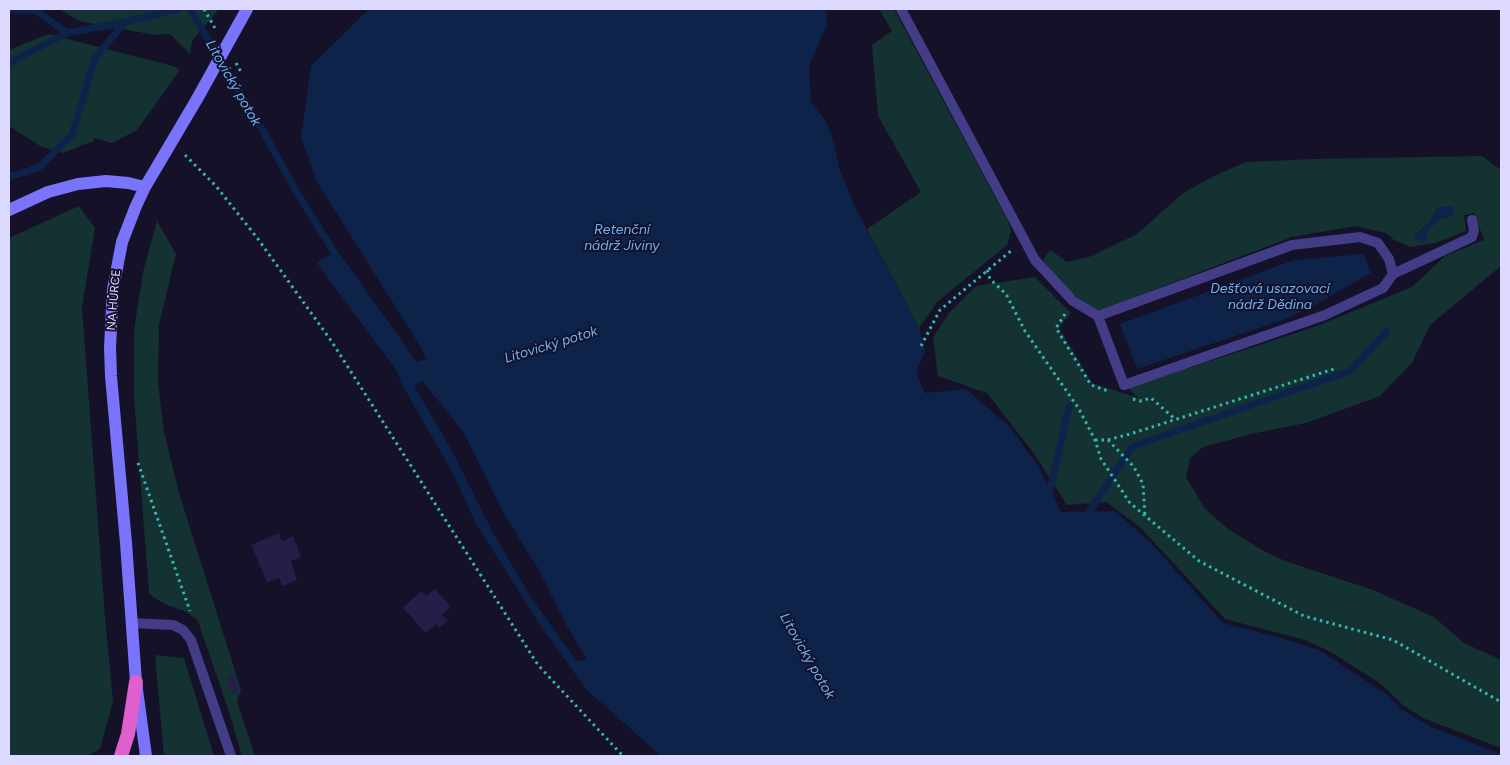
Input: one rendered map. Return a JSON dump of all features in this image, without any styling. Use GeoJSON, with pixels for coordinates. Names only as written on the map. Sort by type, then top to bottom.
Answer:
{"type":"FeatureCollection","features":[{"type":"Feature","properties":{"kind":"highway"},"geometry":{"type":"LineString","coordinates":[[121,756],[128,734],[136,682]]}},
{"type":"Feature","properties":{"kind":"main road","name":"NA HŮRCE"},"geometry":{"type":"LineString","coordinates":[[136,682],[112,403],[110,347],[113,288],[117,265],[129,222],[145,187],[247,9]]}},
{"type":"Feature","properties":{"kind":"main road"},"geometry":{"type":"LineString","coordinates":[[9,210],[48,192],[78,184],[106,181],[145,187]]}},
{"type":"Feature","properties":{"kind":"main road"},"geometry":{"type":"LineString","coordinates":[[136,682],[146,756]]}},
{"type":"Feature","properties":{"kind":"lane"},"geometry":{"type":"LineString","coordinates":[[901,9],[1035,260],[1073,301],[1098,316],[1124,385],[1325,315],[1383,288],[1393,274],[1472,237],[1474,230],[1472,220]]}},
{"type":"Feature","properties":{"kind":"lane"},"geometry":{"type":"LineString","coordinates":[[1098,316],[1292,245],[1360,237],[1378,243],[1390,259],[1393,274]]}},
{"type":"Feature","properties":{"kind":"lane"},"geometry":{"type":"LineString","coordinates":[[132,623],[173,626],[183,630],[192,640],[231,756]]}},
{"type":"Feature","properties":{"kind":"path"},"geometry":{"type":"LineString","coordinates":[[172,142],[216,186],[258,238],[332,342],[538,665],[623,756]]}},
{"type":"Feature","properties":{"kind":"path"},"geometry":{"type":"LineString","coordinates":[[921,346],[940,310],[1024,240]]}},
{"type":"Feature","properties":{"kind":"path"},"geometry":{"type":"LineString","coordinates":[[987,270],[990,279],[1006,294],[1024,331],[1079,409],[1095,440],[1101,459],[1130,503],[1199,560],[1304,616],[1393,640],[1501,702]]}},
{"type":"Feature","properties":{"kind":"path"},"geometry":{"type":"LineString","coordinates":[[1095,440],[1107,440],[1184,418],[1337,368]]}},
{"type":"Feature","properties":{"kind":"path"},"geometry":{"type":"LineString","coordinates":[[1107,440],[1134,467],[1143,484],[1146,516]]}},
{"type":"Feature","properties":{"kind":"path"},"geometry":{"type":"LineString","coordinates":[[136,456],[190,612]]}},
{"type":"Feature","properties":{"kind":"green space"},"geometry":{"type":"Polygon","coordinates":[[[59,9],[219,9],[192,41],[190,54],[170,34],[155,35],[79,21],[59,9]]]}},
{"type":"Feature","properties":{"kind":"green space"},"geometry":{"type":"Polygon","coordinates":[[[879,9],[894,9],[1009,223],[1011,232],[1007,245],[937,302],[919,328],[867,229],[921,192],[878,116],[872,45],[892,31],[879,9]]]}},
{"type":"Feature","properties":{"kind":"green space"},"geometry":{"type":"Polygon","coordinates":[[[48,34],[173,66],[180,70],[137,130],[112,143],[94,138],[93,141],[63,153],[42,147],[9,126],[9,50],[48,34]]]}},
{"type":"Feature","properties":{"kind":"green space"},"geometry":{"type":"Polygon","coordinates":[[[1482,156],[1501,170],[1501,266],[1430,325],[1412,363],[1380,396],[1306,423],[1251,434],[1203,447],[1190,458],[1186,477],[1205,509],[1228,529],[1264,551],[1285,561],[1373,590],[1434,617],[1464,643],[1501,660],[1501,748],[1425,719],[1404,706],[1381,684],[1331,652],[1305,640],[1225,619],[1140,527],[1106,502],[1067,505],[1035,455],[987,393],[938,376],[933,337],[950,312],[976,286],[1035,277],[1071,313],[1059,328],[1092,383],[1138,398],[1128,388],[1317,326],[1412,287],[1445,256],[1484,240],[1474,213],[1464,215],[1466,231],[1436,243],[1410,247],[1394,240],[1386,233],[1355,226],[1292,237],[1098,311],[1064,286],[1043,260],[1050,250],[1067,262],[1092,256],[1137,234],[1183,193],[1216,175],[1246,162],[1482,156]],[[1438,207],[1429,223],[1414,236],[1429,229],[1441,218],[1454,215],[1438,207]]]}},
{"type":"Feature","properties":{"kind":"green space"},"geometry":{"type":"Polygon","coordinates":[[[79,206],[95,228],[82,307],[113,701],[100,749],[86,756],[9,756],[9,238],[79,206]]]}},
{"type":"Feature","properties":{"kind":"green space"},"geometry":{"type":"Polygon","coordinates":[[[157,221],[176,254],[159,325],[158,384],[164,432],[179,493],[241,690],[237,701],[255,756],[242,756],[198,621],[187,612],[167,605],[149,593],[134,397],[134,331],[143,272],[157,221]]]}},
{"type":"Feature","properties":{"kind":"green space"},"geometry":{"type":"Polygon","coordinates":[[[155,655],[184,658],[214,756],[164,756],[155,655]]]}},
{"type":"Feature","properties":{"kind":"water","name":"Retenční nádrž Jiviny"},"geometry":{"type":"Polygon","coordinates":[[[369,9],[826,9],[827,24],[809,66],[811,103],[825,119],[834,142],[839,168],[855,207],[919,328],[925,351],[916,373],[925,393],[966,389],[1011,428],[1038,466],[1061,512],[1114,511],[1149,541],[1223,623],[1319,650],[1389,696],[1401,709],[1431,727],[1501,754],[1501,756],[661,756],[587,690],[542,628],[475,522],[453,473],[401,383],[397,371],[317,263],[337,250],[417,362],[426,359],[422,349],[317,182],[301,138],[311,66],[369,9]],[[422,381],[414,386],[451,449],[492,531],[532,599],[577,661],[587,660],[568,628],[539,570],[504,514],[463,431],[422,381]]]}},
{"type":"Feature","properties":{"kind":"water"},"geometry":{"type":"Polygon","coordinates":[[[1453,206],[1454,215],[1441,218],[1429,229],[1424,244],[1414,237],[1429,223],[1438,207],[1453,206]]]}},
{"type":"Feature","properties":{"kind":"water","name":"Dešťová usazovací nádrž Dědina"},"geometry":{"type":"Polygon","coordinates":[[[1364,254],[1371,273],[1313,306],[1280,321],[1137,369],[1120,324],[1294,260],[1364,254]]]}},
{"type":"Feature","properties":{"kind":"building"},"geometry":{"type":"Polygon","coordinates":[[[279,533],[282,541],[293,536],[301,557],[291,561],[297,580],[282,586],[279,578],[267,582],[251,545],[279,533]]]}},
{"type":"Feature","properties":{"kind":"building"},"geometry":{"type":"Polygon","coordinates":[[[435,589],[451,607],[442,615],[448,621],[439,628],[436,624],[426,633],[403,608],[421,591],[426,596],[435,589]]]}},
{"type":"Feature","properties":{"kind":"building"},"geometry":{"type":"Polygon","coordinates":[[[233,675],[240,690],[234,693],[227,679],[233,675]]]}},
{"type":"Feature","properties":{"kind":"waterway"},"geometry":{"type":"LineString","coordinates":[[9,63],[67,33],[179,9]]}},
{"type":"Feature","properties":{"kind":"waterway","name":"Litovický potok"},"geometry":{"type":"LineString","coordinates":[[190,9],[263,131],[296,191],[339,260]]}},
{"type":"Feature","properties":{"kind":"waterway"},"geometry":{"type":"LineString","coordinates":[[9,10],[35,10],[67,33]]}},
{"type":"Feature","properties":{"kind":"waterway"},"geometry":{"type":"LineString","coordinates":[[9,177],[38,168],[72,135],[95,58],[125,22]]}},
{"type":"Feature","properties":{"kind":"waterway"},"geometry":{"type":"LineString","coordinates":[[1084,519],[1133,446],[1350,371],[1387,331]]}},
{"type":"Feature","properties":{"kind":"waterway"},"geometry":{"type":"LineString","coordinates":[[1048,499],[1069,406]]}}]}
